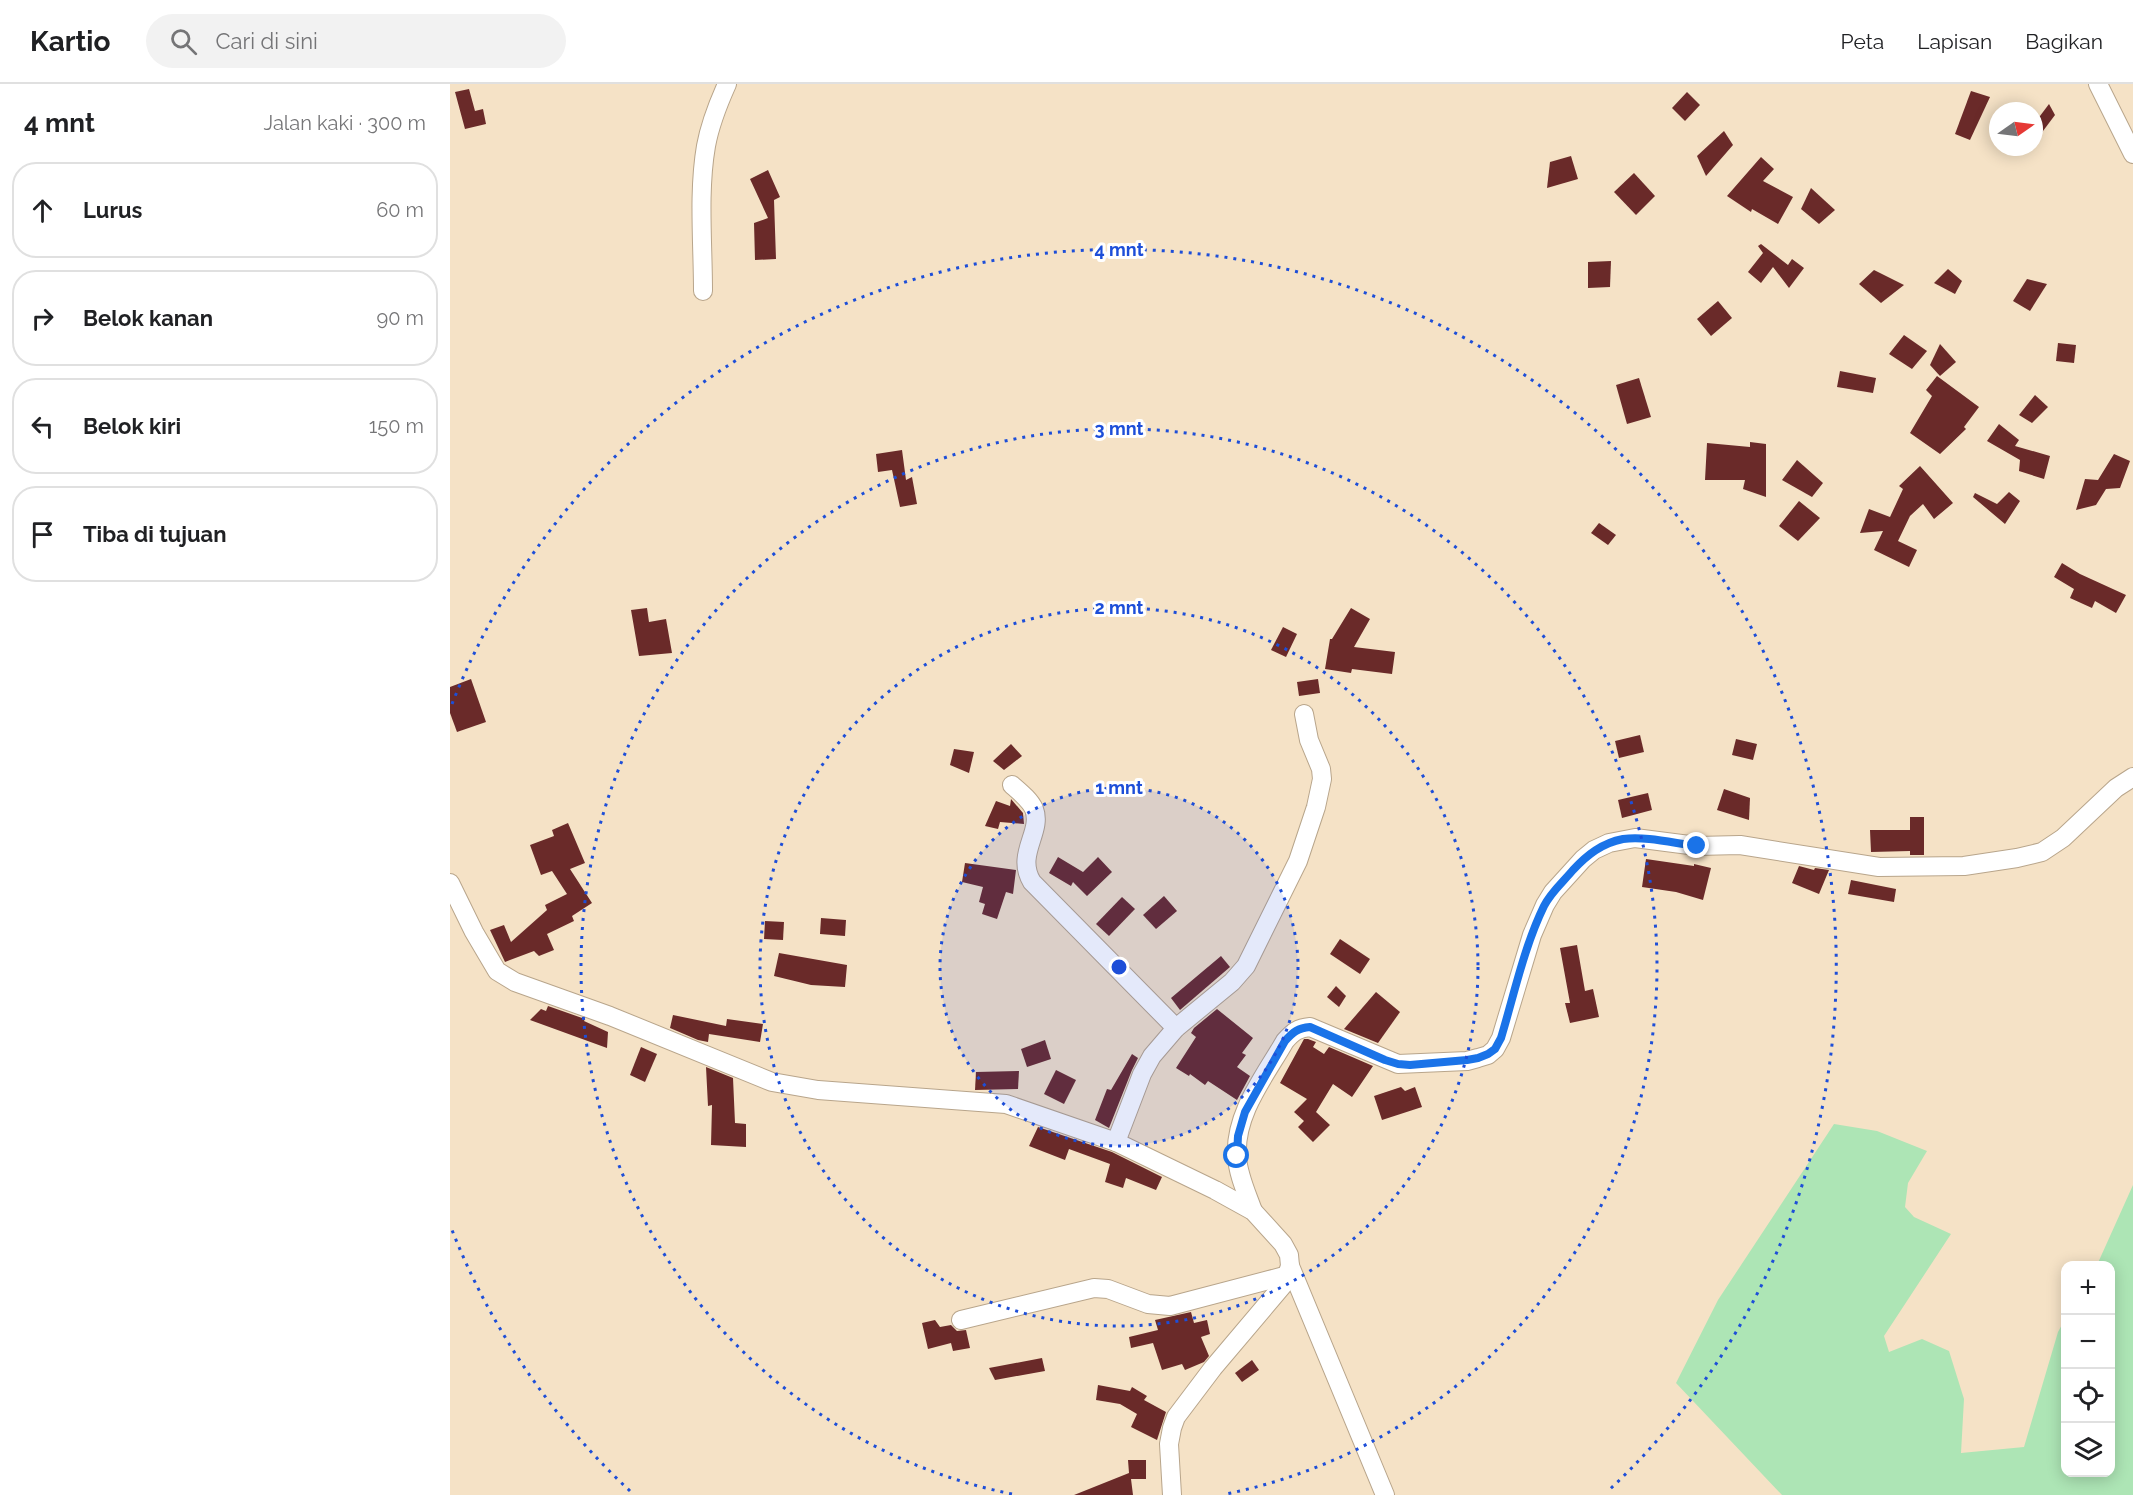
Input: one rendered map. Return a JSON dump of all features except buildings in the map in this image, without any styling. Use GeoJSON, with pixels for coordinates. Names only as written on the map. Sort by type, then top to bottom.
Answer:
{"type":"FeatureCollection","features":[{"type":"Feature","properties":{"kind":"street"},"geometry":{"type":"LineString","coordinates":[[703,291],[702,182],[706,147],[714,113],[727,84]]}},
{"type":"Feature","properties":{"kind":"street"},"geometry":{"type":"LineString","coordinates":[[2098,84],[2133,154]]}},
{"type":"Feature","properties":{"kind":"street"},"geometry":{"type":"LineString","coordinates":[[1116,1142],[1142,1074],[1152,1056],[1176,1028],[1232,982],[1246,966],[1298,861],[1316,807],[1322,779],[1321,769],[1309,740],[1304,714]]}},
{"type":"Feature","properties":{"kind":"street"},"geometry":{"type":"LineString","coordinates":[[1252,1211],[1241,1178],[1237,1156],[1238,1136],[1245,1112],[1285,1041],[1293,1032],[1310,1027],[1398,1064],[1467,1060],[1488,1054],[1495,1049],[1501,1038],[1532,935],[1545,905],[1553,892],[1594,850],[1609,843],[1635,838],[1697,846],[1740,844],[1879,867],[1964,866],[2042,852],[2063,838],[2116,788],[2133,777]]}},
{"type":"Feature","properties":{"kind":"street"},"geometry":{"type":"LineString","coordinates":[[1012,784],[1034,809],[1036,819],[1026,859],[1026,872],[1032,882],[1176,1028]]}},
{"type":"Feature","properties":{"kind":"street"},"geometry":{"type":"LineString","coordinates":[[450,883],[474,932],[497,971],[515,982],[610,1016],[772,1082],[818,1090],[1006,1104],[1116,1142],[1215,1190],[1252,1211],[1283,1244],[1289,1255],[1289,1270],[1284,1284],[1213,1368],[1176,1417],[1169,1444],[1173,1495]]}},
{"type":"Feature","properties":{"kind":"street"},"geometry":{"type":"LineString","coordinates":[[961,1320],[1094,1288],[1108,1289],[1148,1304],[1170,1306],[1289,1270]]}},
{"type":"Feature","properties":{"kind":"street"},"geometry":{"type":"LineString","coordinates":[[1289,1270],[1385,1495]]}},
{"type":"Feature","properties":{"kind":"green space"},"geometry":{"type":"Polygon","coordinates":[[[1834,1124],[1877,1131],[1927,1151],[1908,1183],[1905,1207],[1914,1217],[1951,1234],[1884,1336],[1889,1352],[1922,1339],[1949,1351],[1964,1399],[1961,1453],[2024,1447],[2061,1326],[2061,1477],[2115,1477],[2115,1261],[2099,1261],[2133,1185],[2133,1495],[1782,1495],[1676,1383],[1718,1300],[1834,1124]]]}},
{"type":"Feature","properties":{"kind":"route"},"geometry":{"type":"LineString","coordinates":[[1237,1156],[1238,1136],[1245,1112],[1285,1041],[1293,1032],[1310,1027],[1398,1064],[1467,1060],[1488,1054],[1495,1049],[1501,1038],[1532,935],[1545,905],[1553,892],[1583,859],[1594,850],[1609,843],[1635,838],[1697,846]]}}]}
